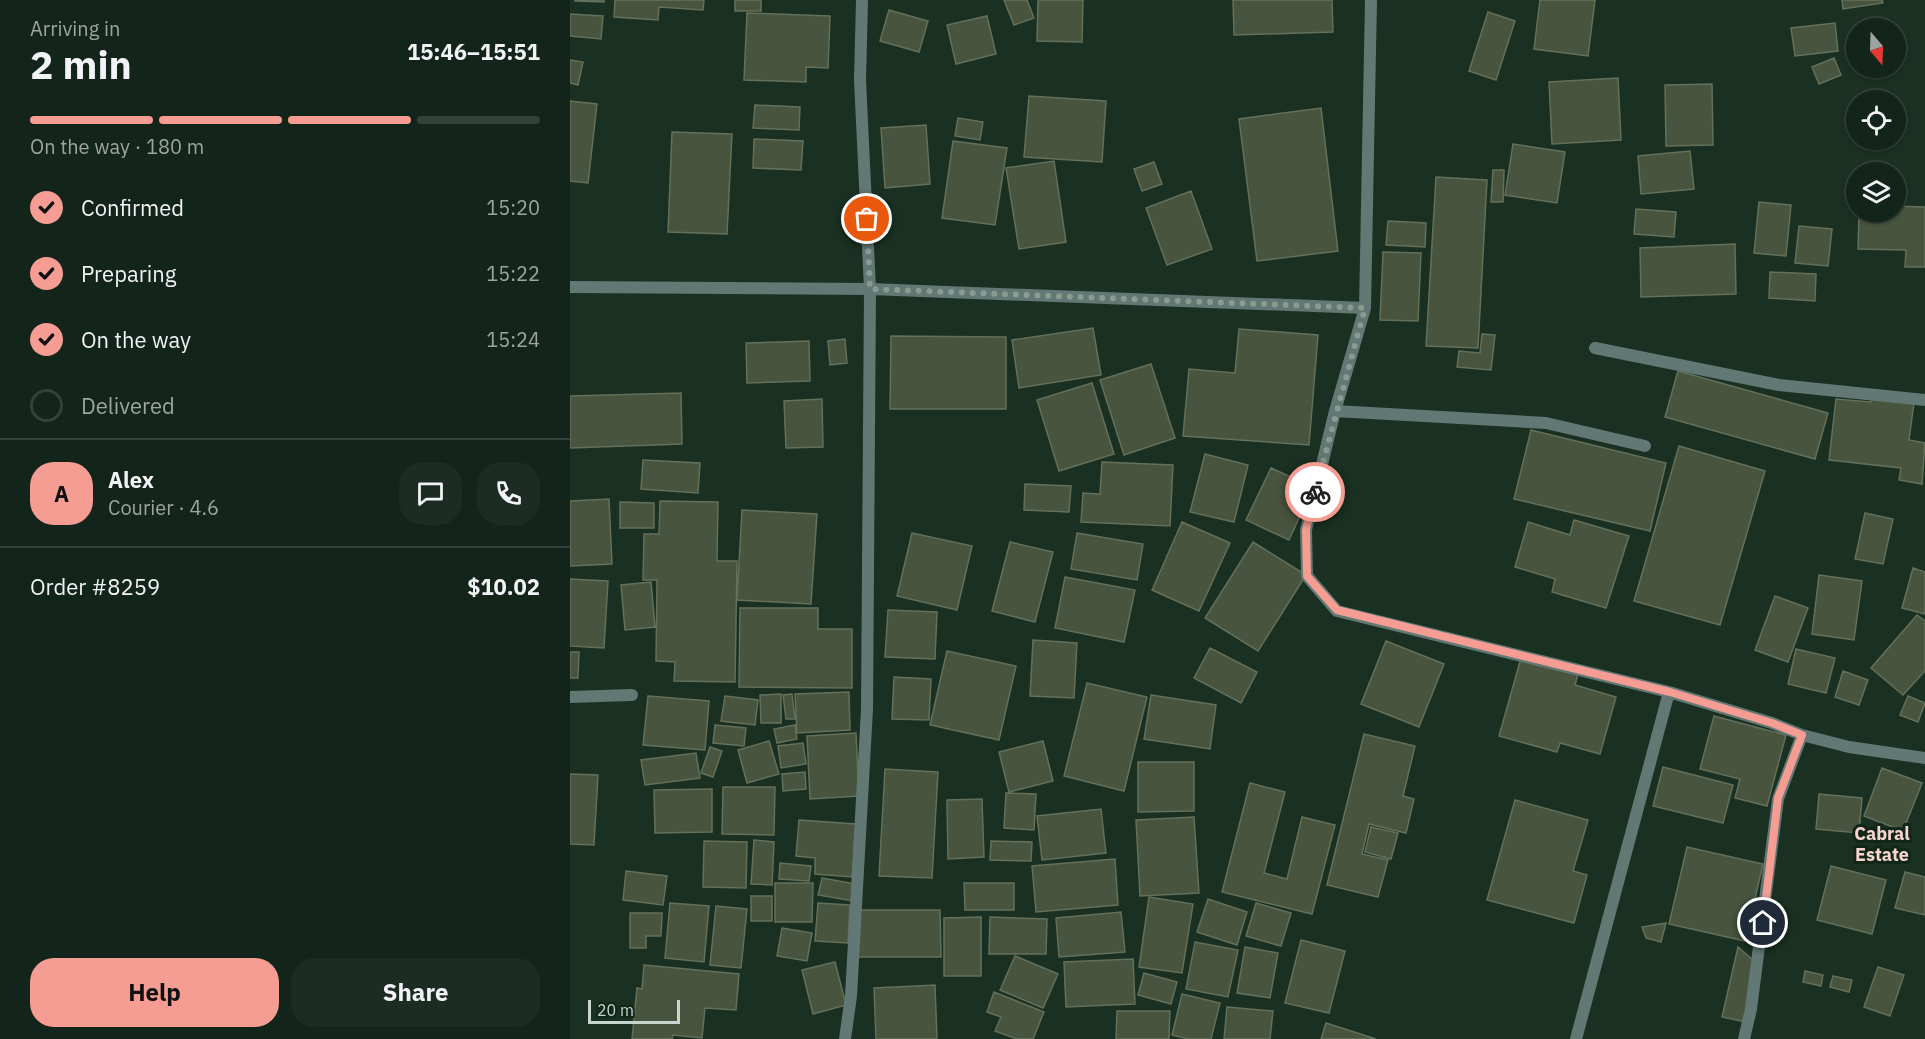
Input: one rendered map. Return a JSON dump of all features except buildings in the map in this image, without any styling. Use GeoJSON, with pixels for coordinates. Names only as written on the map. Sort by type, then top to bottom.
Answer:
{"type":"FeatureCollection","features":[{"type":"Feature","properties":{"kind":"street"},"geometry":{"type":"LineString","coordinates":[[845,1039],[851,996],[867,709],[870,289],[860,80],[862,0]]}},
{"type":"Feature","properties":{"kind":"street"},"geometry":{"type":"LineString","coordinates":[[1371,0],[1365,308],[1335,411],[1306,530],[1307,576],[1337,610],[1670,692],[1772,723],[1802,735],[1849,747],[1925,758]]}},
{"type":"Feature","properties":{"kind":"street"},"geometry":{"type":"LineString","coordinates":[[570,287],[870,289],[1365,308]]}},
{"type":"Feature","properties":{"kind":"street"},"geometry":{"type":"LineString","coordinates":[[1595,348],[1779,385],[1925,399]]}},
{"type":"Feature","properties":{"kind":"street"},"geometry":{"type":"LineString","coordinates":[[1335,411],[1545,423],[1645,446]]}},
{"type":"Feature","properties":{"kind":"street"},"geometry":{"type":"LineString","coordinates":[[1576,1039],[1670,692]]}},
{"type":"Feature","properties":{"kind":"street"},"geometry":{"type":"LineString","coordinates":[[570,698],[632,695]]}},
{"type":"Feature","properties":{"kind":"street"},"geometry":{"type":"LineString","coordinates":[[1744,1039],[1751,1009],[1778,798],[1802,735]]}},
{"type":"Feature","properties":{"kind":"way so far"},"geometry":{"type":"LineString","coordinates":[[867,219],[870,289],[1365,308],[1335,411],[1315,492]]}},
{"type":"Feature","properties":{"kind":"district","name":"Cabral Estate"},"geometry":{"type":"Point","coordinates":[1882,843]}},
{"type":"Feature","properties":{"kind":"route"},"geometry":{"type":"LineString","coordinates":[[1315,492],[1306,530],[1307,576],[1337,610],[1670,692],[1772,723],[1802,735],[1778,798],[1763,923]]}}]}
